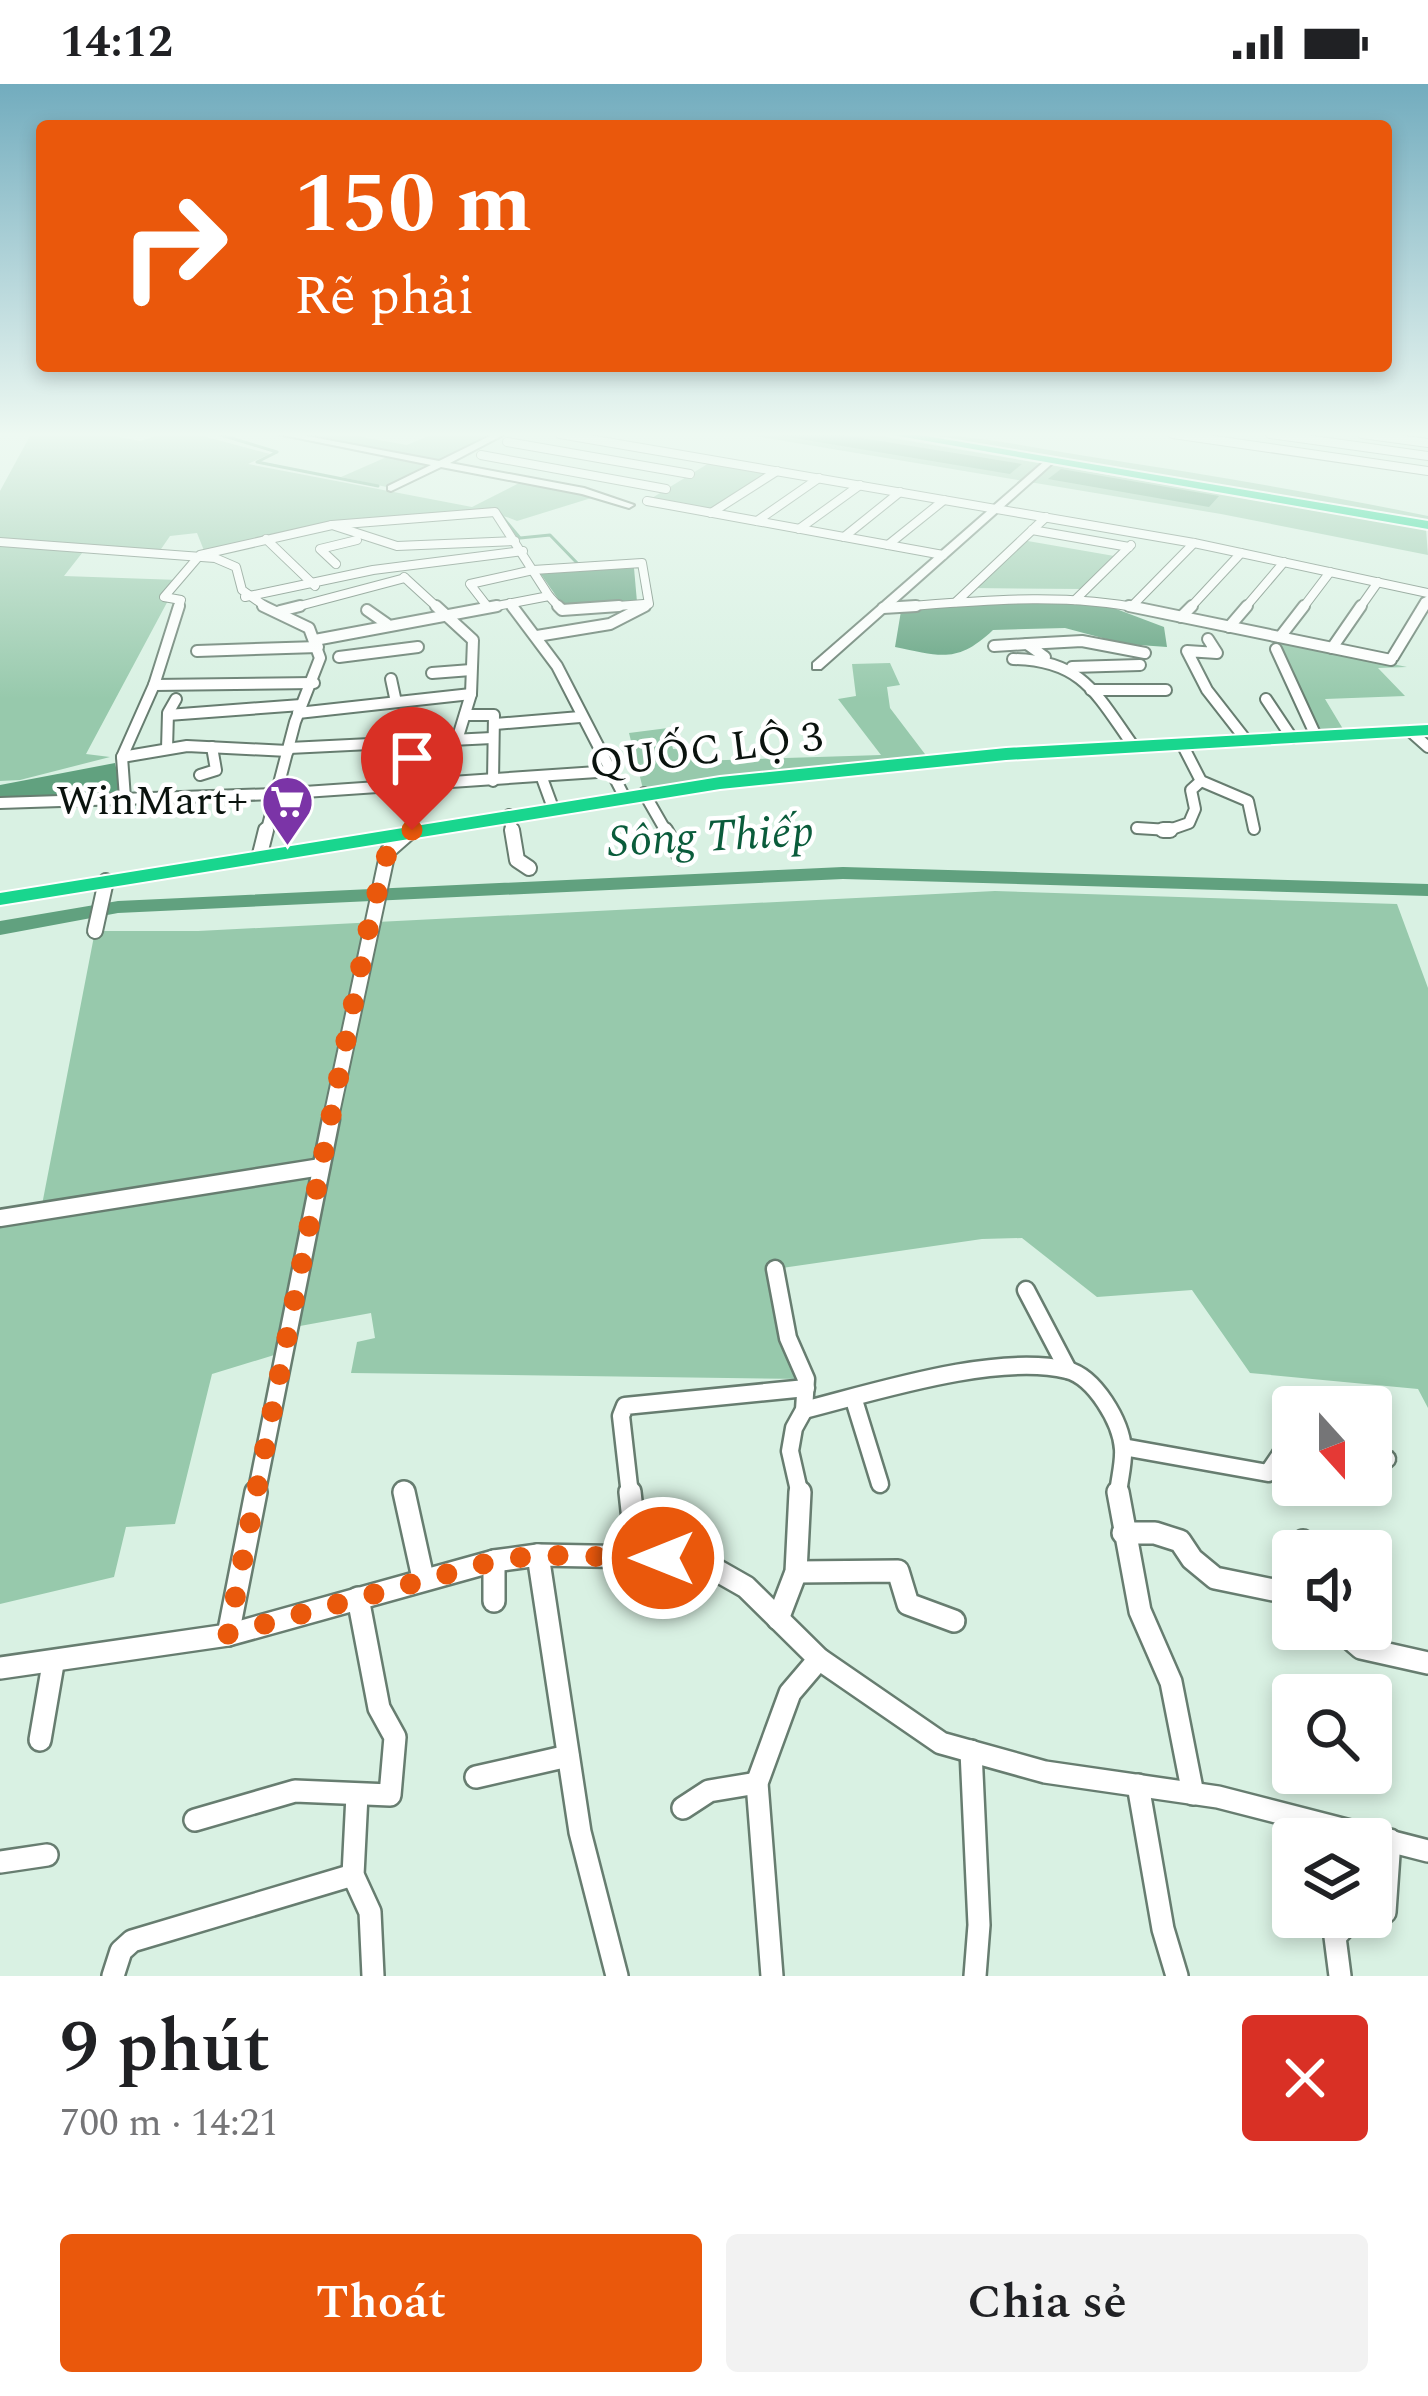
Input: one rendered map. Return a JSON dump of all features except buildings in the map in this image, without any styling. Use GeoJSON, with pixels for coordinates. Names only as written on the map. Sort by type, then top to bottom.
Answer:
{"type":"FeatureCollection","features":[{"type":"Feature","properties":{"kind":"highway","name":"QUỐC LỘ 3"},"geometry":{"type":"LineString","coordinates":[[0,898],[105,891],[260,854],[634,794],[1006,754],[1419,730]]}},
{"type":"Feature","properties":{"kind":"street"},"geometry":{"type":"LineString","coordinates":[[125,798],[122,757],[154,685],[181,600],[164,597],[200,555],[363,522]]}},
{"type":"Feature","properties":{"kind":"street"},"geometry":{"type":"LineString","coordinates":[[500,522],[562,610],[649,604]]}},
{"type":"Feature","properties":{"kind":"street"},"geometry":{"type":"LineString","coordinates":[[764,522],[943,555]]}},
{"type":"Feature","properties":{"kind":"street"},"geometry":{"type":"LineString","coordinates":[[799,529],[808,522]]}},
{"type":"Feature","properties":{"kind":"street"},"geometry":{"type":"LineString","coordinates":[[844,537],[862,522]]}},
{"type":"Feature","properties":{"kind":"street"},"geometry":{"type":"LineString","coordinates":[[888,545],[916,522]]}},
{"type":"Feature","properties":{"kind":"street"},"geometry":{"type":"LineString","coordinates":[[817,666],[980,522]]}},
{"type":"Feature","properties":{"kind":"street"},"geometry":{"type":"LineString","coordinates":[[956,602],[1040,522]]}},
{"type":"Feature","properties":{"kind":"street"},"geometry":{"type":"LineString","coordinates":[[883,608],[1075,601],[1132,607],[1229,627],[1278,643],[1391,660],[1428,596],[1194,543],[1076,522]]}},
{"type":"Feature","properties":{"kind":"street"},"geometry":{"type":"LineString","coordinates":[[332,525],[357,540],[395,546],[515,541]]}},
{"type":"Feature","properties":{"kind":"street"},"geometry":{"type":"LineString","coordinates":[[1032,530],[1129,547]]}},
{"type":"Feature","properties":{"kind":"street"},"geometry":{"type":"LineString","coordinates":[[1075,601],[1143,534]]}},
{"type":"Feature","properties":{"kind":"street"},"geometry":{"type":"LineString","coordinates":[[266,539],[329,596]]}},
{"type":"Feature","properties":{"kind":"street"},"geometry":{"type":"LineString","coordinates":[[336,564],[320,549],[357,540]]}},
{"type":"Feature","properties":{"kind":"street"},"geometry":{"type":"LineString","coordinates":[[0,542],[200,555],[236,567],[235,583],[245,597],[309,628],[320,658],[300,709],[260,854]]}},
{"type":"Feature","properties":{"kind":"street"},"geometry":{"type":"LineString","coordinates":[[1132,607],[1194,543]]}},
{"type":"Feature","properties":{"kind":"street"},"geometry":{"type":"LineString","coordinates":[[245,597],[415,564],[523,551]]}},
{"type":"Feature","properties":{"kind":"street"},"geometry":{"type":"LineString","coordinates":[[1181,617],[1241,553]]}},
{"type":"Feature","properties":{"kind":"street"},"geometry":{"type":"LineString","coordinates":[[1229,627],[1284,562]]}},
{"type":"Feature","properties":{"kind":"street"},"geometry":{"type":"LineString","coordinates":[[487,606],[470,584],[533,570],[642,563],[649,604]]}},
{"type":"Feature","properties":{"kind":"street"},"geometry":{"type":"LineString","coordinates":[[1278,643],[1330,572]]}},
{"type":"Feature","properties":{"kind":"street"},"geometry":{"type":"LineString","coordinates":[[280,611],[404,578],[473,640],[471,694],[457,740]]}},
{"type":"Feature","properties":{"kind":"street"},"geometry":{"type":"LineString","coordinates":[[1332,648],[1378,582]]}},
{"type":"Feature","properties":{"kind":"street"},"geometry":{"type":"LineString","coordinates":[[197,651],[316,644],[446,612],[549,596]]}},
{"type":"Feature","properties":{"kind":"street"},"geometry":{"type":"LineString","coordinates":[[510,602],[537,636],[612,771],[681,858]]}},
{"type":"Feature","properties":{"kind":"street"},"geometry":{"type":"LineString","coordinates":[[537,636],[610,624],[649,604]]}},
{"type":"Feature","properties":{"kind":"street"},"geometry":{"type":"LineString","coordinates":[[339,658],[420,648],[367,610]]}},
{"type":"Feature","properties":{"kind":"street"},"geometry":{"type":"LineString","coordinates":[[350,633],[362,648]]}},
{"type":"Feature","properties":{"kind":"street"},"geometry":{"type":"LineString","coordinates":[[1208,639],[1217,653],[1187,651],[1208,690],[1246,740]]}},
{"type":"Feature","properties":{"kind":"street"},"geometry":{"type":"LineString","coordinates":[[994,646],[1028,644],[1082,641],[1143,659],[1072,667],[1045,657],[1028,644]]}},
{"type":"Feature","properties":{"kind":"street"},"geometry":{"type":"LineString","coordinates":[[1278,643],[1316,736]]}},
{"type":"Feature","properties":{"kind":"street"},"geometry":{"type":"LineString","coordinates":[[1013,659],[1045,657]]}},
{"type":"Feature","properties":{"kind":"street"},"geometry":{"type":"LineString","coordinates":[[1072,667],[1134,747]]}},
{"type":"Feature","properties":{"kind":"street"},"geometry":{"type":"LineString","coordinates":[[432,673],[471,670]]}},
{"type":"Feature","properties":{"kind":"street"},"geometry":{"type":"LineString","coordinates":[[391,680],[396,701]]}},
{"type":"Feature","properties":{"kind":"street"},"geometry":{"type":"LineString","coordinates":[[154,685],[314,683]]}},
{"type":"Feature","properties":{"kind":"street"},"geometry":{"type":"LineString","coordinates":[[1090,690],[1166,690]]}},
{"type":"Feature","properties":{"kind":"street"},"geometry":{"type":"LineString","coordinates":[[168,715],[471,694]]}},
{"type":"Feature","properties":{"kind":"street"},"geometry":{"type":"LineString","coordinates":[[167,748],[168,715],[176,699]]}},
{"type":"Feature","properties":{"kind":"street"},"geometry":{"type":"LineString","coordinates":[[1266,699],[1292,738]]}},
{"type":"Feature","properties":{"kind":"street"},"geometry":{"type":"LineString","coordinates":[[465,716],[492,714],[493,782]]}},
{"type":"Feature","properties":{"kind":"street"},"geometry":{"type":"LineString","coordinates":[[495,724],[580,717]]}},
{"type":"Feature","properties":{"kind":"street"},"geometry":{"type":"LineString","coordinates":[[1419,730],[1428,747]]}},
{"type":"Feature","properties":{"kind":"street"},"geometry":{"type":"LineString","coordinates":[[122,757],[167,748],[288,749],[492,738]]}},
{"type":"Feature","properties":{"kind":"street"},"geometry":{"type":"LineString","coordinates":[[1181,744],[1201,782],[1244,797],[1254,829]]}},
{"type":"Feature","properties":{"kind":"street"},"geometry":{"type":"LineString","coordinates":[[200,775],[216,770],[212,748]]}},
{"type":"Feature","properties":{"kind":"street"},"geometry":{"type":"LineString","coordinates":[[0,802],[275,794],[612,771]]}},
{"type":"Feature","properties":{"kind":"street"},"geometry":{"type":"LineString","coordinates":[[542,778],[553,808]]}},
{"type":"Feature","properties":{"kind":"street"},"geometry":{"type":"LineString","coordinates":[[1137,828],[1169,830],[1189,823],[1195,809],[1191,790],[1201,782]]}},
{"type":"Feature","properties":{"kind":"street"},"geometry":{"type":"LineString","coordinates":[[509,815],[517,860],[529,868]]}},
{"type":"Feature","properties":{"kind":"street"},"geometry":{"type":"LineString","coordinates":[[228,1634],[370,920],[388,850],[412,830]]}},
{"type":"Feature","properties":{"kind":"street"},"geometry":{"type":"LineString","coordinates":[[368,837],[388,850]]}},
{"type":"Feature","properties":{"kind":"street"},"geometry":{"type":"LineString","coordinates":[[95,929],[105,891]]}},
{"type":"Feature","properties":{"kind":"street"},"geometry":{"type":"LineString","coordinates":[[0,1218],[320,1167]]}},
{"type":"Feature","properties":{"kind":"street"},"geometry":{"type":"LineString","coordinates":[[775,1270],[788,1338],[806,1388],[790,1451],[800,1493],[796,1572],[778,1619]]}},
{"type":"Feature","properties":{"kind":"street"},"geometry":{"type":"LineString","coordinates":[[1026,1290],[1068,1370],[1100,1394],[1123,1447],[1118,1493],[1123,1533],[1141,1611],[1171,1682],[1193,1794]]}},
{"type":"Feature","properties":{"kind":"street"},"geometry":{"type":"LineString","coordinates":[[804,1410],[954,1373],[997,1368],[1068,1370]]}},
{"type":"Feature","properties":{"kind":"street"},"geometry":{"type":"LineString","coordinates":[[632,1558],[635,1538],[621,1416],[625,1406],[806,1388]]}},
{"type":"Feature","properties":{"kind":"street"},"geometry":{"type":"LineString","coordinates":[[854,1400],[880,1484]]}},
{"type":"Feature","properties":{"kind":"street"},"geometry":{"type":"LineString","coordinates":[[1123,1447],[1268,1473],[1272,1467]]}},
{"type":"Feature","properties":{"kind":"street"},"geometry":{"type":"LineString","coordinates":[[404,1490],[423,1578]]}},
{"type":"Feature","properties":{"kind":"street"},"geometry":{"type":"LineString","coordinates":[[1123,1533],[1155,1533],[1180,1541],[1196,1571],[1215,1580],[1272,1590]]}},
{"type":"Feature","properties":{"kind":"street"},"geometry":{"type":"LineString","coordinates":[[538,1555],[580,1832],[617,1976]]}},
{"type":"Feature","properties":{"kind":"street"},"geometry":{"type":"LineString","coordinates":[[0,1668],[52,1664],[228,1634],[494,1561],[538,1555],[694,1558],[746,1587],[819,1659],[941,1743],[1045,1772],[1193,1794],[1296,1818]]}},
{"type":"Feature","properties":{"kind":"street"},"geometry":{"type":"LineString","coordinates":[[494,1561],[494,1601]]}},
{"type":"Feature","properties":{"kind":"street"},"geometry":{"type":"LineString","coordinates":[[796,1572],[898,1571],[908,1604],[954,1621]]}},
{"type":"Feature","properties":{"kind":"street"},"geometry":{"type":"LineString","coordinates":[[195,1820],[295,1791],[390,1795],[395,1737],[379,1708],[358,1598]]}},
{"type":"Feature","properties":{"kind":"street"},"geometry":{"type":"LineString","coordinates":[[1370,1650],[1428,1663]]}},
{"type":"Feature","properties":{"kind":"street"},"geometry":{"type":"LineString","coordinates":[[772,1976],[758,1783],[790,1693],[819,1659]]}},
{"type":"Feature","properties":{"kind":"street"},"geometry":{"type":"LineString","coordinates":[[40,1740],[52,1664]]}},
{"type":"Feature","properties":{"kind":"street"},"geometry":{"type":"LineString","coordinates":[[971,1751],[980,1925],[975,1976]]}},
{"type":"Feature","properties":{"kind":"street"},"geometry":{"type":"LineString","coordinates":[[476,1777],[568,1756]]}},
{"type":"Feature","properties":{"kind":"street"},"geometry":{"type":"LineString","coordinates":[[683,1808],[709,1791],[758,1783]]}},
{"type":"Feature","properties":{"kind":"street"},"geometry":{"type":"LineString","coordinates":[[1138,1785],[1163,1929],[1177,1976]]}},
{"type":"Feature","properties":{"kind":"street"},"geometry":{"type":"LineString","coordinates":[[357,1795],[353,1875],[370,1912],[374,1976]]}},
{"type":"Feature","properties":{"kind":"street"},"geometry":{"type":"LineString","coordinates":[[1392,1841],[1428,1851]]}},
{"type":"Feature","properties":{"kind":"street"},"geometry":{"type":"LineString","coordinates":[[0,1862],[47,1855]]}},
{"type":"Feature","properties":{"kind":"street"},"geometry":{"type":"LineString","coordinates":[[113,1976],[121,1951],[133,1941],[353,1875]]}},
{"type":"Feature","properties":{"kind":"street"},"geometry":{"type":"LineString","coordinates":[[1336,1938],[1340,1976]]}},
{"type":"Feature","properties":{"kind":"shaded area"},"geometry":{"type":"Polygon","coordinates":[[[0,522],[363,522],[205,553],[197,533],[170,536],[159,552],[86,548],[64,576],[179,580],[86,754],[110,757],[0,781],[0,522]]]}},
{"type":"Feature","properties":{"kind":"shaded area"},"geometry":{"type":"Polygon","coordinates":[[[1263,522],[1387,522],[1426,529],[1428,555],[1263,522]]]}},
{"type":"Feature","properties":{"kind":"shaded area"},"geometry":{"type":"Polygon","coordinates":[[[1022,540],[1120,557],[1085,589],[971,588],[1022,540]]]}},
{"type":"Feature","properties":{"kind":"shaded area"},"geometry":{"type":"Polygon","coordinates":[[[634,568],[637,602],[563,606],[540,573],[634,568]]]}},
{"type":"Feature","properties":{"kind":"shaded area"},"geometry":{"type":"Polygon","coordinates":[[[995,602],[1103,604],[1164,627],[1167,647],[1125,644],[1065,628],[993,630],[969,648],[948,655],[895,647],[901,611],[995,602]]]}},
{"type":"Feature","properties":{"kind":"shaded area"},"geometry":{"type":"Polygon","coordinates":[[[1278,640],[1407,667],[1378,668],[1405,696],[1325,699],[1346,734],[1316,736],[1278,640]]]}},
{"type":"Feature","properties":{"kind":"shaded area"},"geometry":{"type":"Polygon","coordinates":[[[890,663],[900,685],[887,687],[890,708],[931,762],[644,793],[629,733],[668,728],[673,749],[695,750],[696,761],[881,755],[838,699],[856,696],[852,664],[890,663]]]}},
{"type":"Feature","properties":{"kind":"shaded area"},"geometry":{"type":"Polygon","coordinates":[[[115,763],[122,794],[0,800],[0,785],[115,763]]]}},
{"type":"Feature","properties":{"kind":"shaded area"},"geometry":{"type":"Polygon","coordinates":[[[995,891],[1397,904],[1428,988],[1428,1408],[1418,1389],[1250,1373],[1192,1290],[1097,1297],[1022,1238],[982,1239],[775,1269],[806,1379],[351,1373],[357,1342],[375,1338],[371,1313],[289,1328],[284,1352],[212,1374],[175,1524],[126,1527],[114,1577],[0,1604],[0,1218],[41,1210],[95,931],[198,931],[995,891]]]}},
{"type":"Feature","properties":{"kind":"waterway"},"geometry":{"type":"LineString","coordinates":[[507,522],[520,538],[550,535],[579,565]]}},
{"type":"Feature","properties":{"kind":"waterway","name":"Sông Thiếp"},"geometry":{"type":"LineString","coordinates":[[0,928],[118,907],[843,873],[1428,890]]}},
{"type":"Feature","properties":{"kind":"place","name":"WinMart+"},"geometry":{"type":"Point","coordinates":[287,847]}},
{"type":"Feature","properties":{"kind":"route"},"geometry":{"type":"LineString","coordinates":[[412,830],[388,850],[370,920],[228,1634],[494,1561],[538,1555],[663,1558]]}}]}
